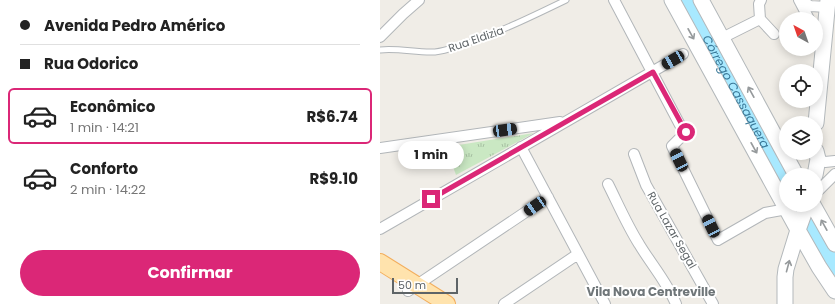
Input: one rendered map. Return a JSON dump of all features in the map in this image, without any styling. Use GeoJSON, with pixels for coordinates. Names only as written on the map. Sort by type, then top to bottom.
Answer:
{"type":"FeatureCollection","features":[{"type":"Feature","properties":{"kind":"main road"},"geometry":{"type":"LineString","coordinates":[[672,0],[779,194]]}},
{"type":"Feature","properties":{"kind":"main road"},"geometry":{"type":"LineString","coordinates":[[701,0],[779,140]]}},
{"type":"Feature","properties":{"kind":"main road"},"geometry":{"type":"LineString","coordinates":[[817,116],[827,4]]}},
{"type":"Feature","properties":{"kind":"main road"},"geometry":{"type":"LineString","coordinates":[[789,212],[819,267],[835,291]]}},
{"type":"Feature","properties":{"kind":"main road"},"geometry":{"type":"LineString","coordinates":[[785,304],[785,277],[798,230],[805,212]]}},
{"type":"Feature","properties":{"kind":"main road"},"geometry":{"type":"LineString","coordinates":[[817,212],[835,244]]}},
{"type":"Feature","properties":{"kind":"main road"},"geometry":{"type":"LineString","coordinates":[[381,270],[413,288],[447,304]]}},
{"type":"Feature","properties":{"kind":"main road"},"geometry":{"type":"LineString","coordinates":[[413,288],[428,304]]}},
{"type":"Feature","properties":{"kind":"street"},"geometry":{"type":"LineString","coordinates":[[380,37],[419,0]]}},
{"type":"Feature","properties":{"kind":"street"},"geometry":{"type":"LineString","coordinates":[[614,0],[686,132],[672,146],[718,240],[765,213],[779,210]]}},
{"type":"Feature","properties":{"kind":"street"},"geometry":{"type":"LineString","coordinates":[[761,0],[759,7],[760,19],[774,34]]}},
{"type":"Feature","properties":{"kind":"street"},"geometry":{"type":"LineString","coordinates":[[800,0],[810,6],[827,4]]}},
{"type":"Feature","properties":{"kind":"street"},"geometry":{"type":"LineString","coordinates":[[800,0],[806,12]]}},
{"type":"Feature","properties":{"kind":"street"},"geometry":{"type":"LineString","coordinates":[[722,38],[760,19]]}},
{"type":"Feature","properties":{"kind":"street"},"geometry":{"type":"LineString","coordinates":[[380,229],[683,54]]}},
{"type":"Feature","properties":{"kind":"street"},"geometry":{"type":"LineString","coordinates":[[380,148],[567,120]]}},
{"type":"Feature","properties":{"kind":"street"},"geometry":{"type":"LineString","coordinates":[[521,147],[605,304]]}},
{"type":"Feature","properties":{"kind":"street","name":"Rua Lazar Segal"},"geometry":{"type":"LineString","coordinates":[[634,154],[646,185],[714,304]]}},
{"type":"Feature","properties":{"kind":"street"},"geometry":{"type":"LineString","coordinates":[[823,160],[825,162],[835,161]]}},
{"type":"Feature","properties":{"kind":"street"},"geometry":{"type":"LineString","coordinates":[[823,186],[835,174]]}},
{"type":"Feature","properties":{"kind":"street"},"geometry":{"type":"LineString","coordinates":[[608,184],[628,226],[644,253],[664,280],[676,304]]}},
{"type":"Feature","properties":{"kind":"street"},"geometry":{"type":"LineString","coordinates":[[413,288],[548,197]]}},
{"type":"Feature","properties":{"kind":"street"},"geometry":{"type":"LineString","coordinates":[[504,304],[578,254]]}},
{"type":"Feature","properties":{"kind":"lane","name":"Rua Eldizia"},"geometry":{"type":"LineString","coordinates":[[380,50],[393,49],[436,52],[448,49],[483,38],[513,26],[566,0]]}},
{"type":"Feature","properties":{"kind":"green space"},"geometry":{"type":"Polygon","coordinates":[[[534,133],[456,175],[446,147],[534,133]]]}},
{"type":"Feature","properties":{"kind":"waterway","name":"Córrego Cassaquera"},"geometry":{"type":"LineString","coordinates":[[687,0],[779,169]]}},
{"type":"Feature","properties":{"kind":"waterway","name":"Córrego Cassaquera"},"geometry":{"type":"LineString","coordinates":[[811,227],[835,267]]}},
{"type":"Feature","properties":{"kind":"district","name":"Vila Nova Centreville"},"geometry":{"type":"Point","coordinates":[651,291]}},
{"type":"Feature","properties":{"kind":"route"},"geometry":{"type":"LineString","coordinates":[[431,199],[653,72],[680,125],[686,132]]}}]}
